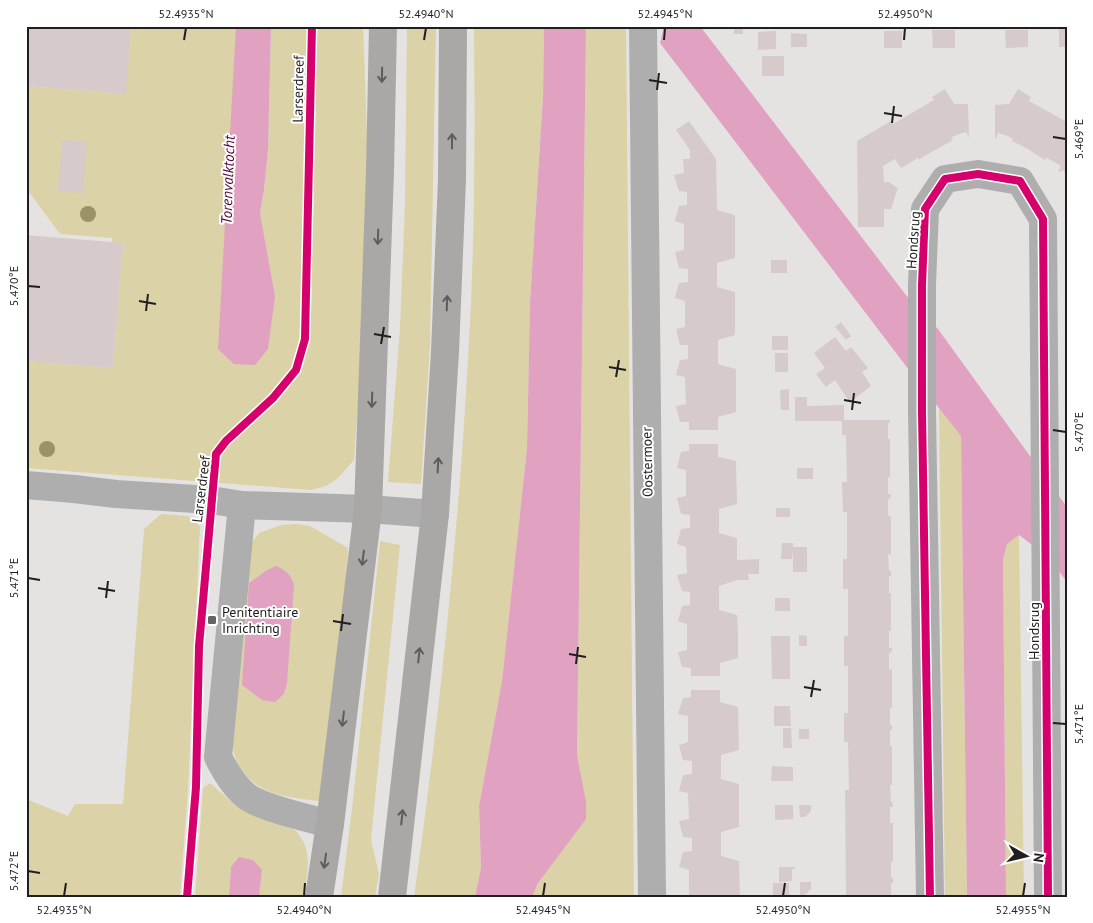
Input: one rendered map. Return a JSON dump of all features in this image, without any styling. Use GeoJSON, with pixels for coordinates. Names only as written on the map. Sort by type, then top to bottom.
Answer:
{"type":"FeatureCollection","features":[{"type":"Feature","properties":{"kind":"main road"},"geometry":{"type":"LineString","coordinates":[[319,897],[330,824],[368,509],[380,172],[383,26]]}},
{"type":"Feature","properties":{"kind":"main road"},"geometry":{"type":"LineString","coordinates":[[392,897],[435,514],[452,179],[453,26]]}},
{"type":"Feature","properties":{"kind":"street","name":"Oostermoer"},"geometry":{"type":"LineString","coordinates":[[643,26],[652,897]]}},
{"type":"Feature","properties":{"kind":"street","name":"Hondsrug"},"geometry":{"type":"LineString","coordinates":[[930,897],[922,412],[922,285],[925,209],[945,179],[978,174],[1020,181],[1043,219],[1048,897]]}},
{"type":"Feature","properties":{"kind":"street","name":"Larserdreef"},"geometry":{"type":"LineString","coordinates":[[26,485],[116,494],[211,500],[242,505],[368,509],[435,514]]}},
{"type":"Feature","properties":{"kind":"street"},"geometry":{"type":"LineString","coordinates":[[242,505],[218,757],[229,777],[246,796],[273,808],[330,824]]}},
{"type":"Feature","properties":{"kind":"shaded area"},"geometry":{"type":"Polygon","coordinates":[[[131,26],[236,26],[234,80],[275,296],[260,213],[268,150],[271,26],[363,26],[369,190],[364,318],[354,460],[337,479],[326,486],[311,490],[26,468],[26,361],[113,368],[123,243],[112,242],[112,238],[60,234],[26,188],[26,86],[125,94],[131,26]]]}},
{"type":"Feature","properties":{"kind":"shaded area"},"geometry":{"type":"Polygon","coordinates":[[[407,26],[436,26],[430,345],[421,484],[388,482],[400,328],[405,203],[407,26]]]}},
{"type":"Feature","properties":{"kind":"shaded area"},"geometry":{"type":"Polygon","coordinates":[[[474,26],[544,26],[543,96],[530,303],[527,448],[502,681],[479,806],[481,868],[475,897],[414,897],[448,620],[465,412],[473,224],[474,26]]]}},
{"type":"Feature","properties":{"kind":"shaded area"},"geometry":{"type":"Polygon","coordinates":[[[586,26],[626,26],[634,897],[532,897],[538,883],[586,801],[577,755],[586,26]]]}},
{"type":"Feature","properties":{"kind":"shaded area"},"geometry":{"type":"Polygon","coordinates":[[[939,407],[961,436],[967,897],[945,897],[939,407]]]}},
{"type":"Feature","properties":{"kind":"shaded area"},"geometry":{"type":"Polygon","coordinates":[[[161,514],[188,516],[200,526],[188,789],[180,897],[26,897],[26,799],[68,816],[75,804],[123,804],[144,529],[161,514]]]}},
{"type":"Feature","properties":{"kind":"shaded area"},"geometry":{"type":"Polygon","coordinates":[[[296,524],[310,526],[348,548],[337,675],[319,801],[281,795],[259,786],[249,779],[235,757],[231,738],[251,543],[259,533],[281,525],[296,524]]]}},
{"type":"Feature","properties":{"kind":"shaded area"},"geometry":{"type":"Polygon","coordinates":[[[1019,535],[1024,897],[1006,897],[1003,560],[1007,544],[1019,535]]]}},
{"type":"Feature","properties":{"kind":"shaded area"},"geometry":{"type":"Polygon","coordinates":[[[380,541],[400,545],[371,840],[379,874],[375,897],[341,897],[353,800],[380,541]]]}},
{"type":"Feature","properties":{"kind":"shaded area"},"geometry":{"type":"Polygon","coordinates":[[[210,783],[236,806],[295,830],[305,845],[307,853],[308,870],[303,897],[259,897],[262,870],[231,867],[229,897],[195,897],[203,788],[210,783]]]}},
{"type":"Feature","properties":{"kind":"water","name":"Torenvalktocht"},"geometry":{"type":"Polygon","coordinates":[[[236,26],[271,26],[268,150],[260,213],[275,296],[268,349],[255,365],[234,364],[218,349],[236,26]]]}},
{"type":"Feature","properties":{"kind":"water"},"geometry":{"type":"Polygon","coordinates":[[[544,26],[586,26],[577,755],[586,801],[586,819],[538,883],[532,897],[475,897],[481,868],[479,806],[502,681],[527,448],[530,303],[543,96],[544,26]]]}},
{"type":"Feature","properties":{"kind":"water"},"geometry":{"type":"Polygon","coordinates":[[[664,26],[700,26],[909,299],[938,329],[1067,507],[1067,582],[1049,558],[1019,535],[1007,544],[1003,560],[1006,897],[967,897],[961,436],[660,43],[664,26]]]}},
{"type":"Feature","properties":{"kind":"water"},"geometry":{"type":"Polygon","coordinates":[[[276,566],[288,573],[294,585],[287,683],[284,694],[275,702],[262,700],[242,685],[249,583],[276,566]]]}},
{"type":"Feature","properties":{"kind":"water"},"geometry":{"type":"Polygon","coordinates":[[[239,857],[253,860],[262,870],[259,897],[229,897],[231,867],[239,857]]]}},
{"type":"Feature","properties":{"kind":"building"},"geometry":{"type":"Polygon","coordinates":[[[26,26],[131,26],[126,94],[26,86],[26,26]]]}},
{"type":"Feature","properties":{"kind":"building"},"geometry":{"type":"Polygon","coordinates":[[[734,26],[743,26],[743,34],[734,34],[734,26]]]}},
{"type":"Feature","properties":{"kind":"building"},"geometry":{"type":"Polygon","coordinates":[[[1059,29],[1067,29],[1067,47],[1059,47],[1059,29]]]}},
{"type":"Feature","properties":{"kind":"building"},"geometry":{"type":"Polygon","coordinates":[[[932,30],[955,30],[955,48],[933,48],[932,30]]]}},
{"type":"Feature","properties":{"kind":"building"},"geometry":{"type":"Polygon","coordinates":[[[1005,30],[1028,30],[1028,47],[1006,48],[1005,30]]]}},
{"type":"Feature","properties":{"kind":"building"},"geometry":{"type":"Polygon","coordinates":[[[776,31],[776,49],[758,50],[758,32],[776,31]]]}},
{"type":"Feature","properties":{"kind":"building"},"geometry":{"type":"Polygon","coordinates":[[[884,31],[902,31],[902,48],[884,48],[884,31]]]}},
{"type":"Feature","properties":{"kind":"building"},"geometry":{"type":"Polygon","coordinates":[[[791,33],[807,34],[807,47],[791,47],[791,33]]]}},
{"type":"Feature","properties":{"kind":"building"},"geometry":{"type":"Polygon","coordinates":[[[762,56],[784,56],[784,76],[762,76],[762,56]]]}},
{"type":"Feature","properties":{"kind":"building"},"geometry":{"type":"Polygon","coordinates":[[[945,89],[954,104],[968,104],[969,138],[966,132],[956,135],[951,138],[953,140],[901,168],[895,159],[883,166],[884,182],[889,182],[898,187],[891,209],[884,209],[884,227],[858,227],[857,141],[891,121],[893,124],[934,100],[932,97],[945,89]]]}},
{"type":"Feature","properties":{"kind":"building"},"geometry":{"type":"Polygon","coordinates":[[[1018,89],[1031,97],[1029,101],[1067,122],[1067,178],[1064,170],[1058,172],[1061,166],[1047,158],[1045,160],[1012,141],[1013,139],[1008,136],[998,133],[995,140],[995,105],[1009,104],[1018,89]]]}},
{"type":"Feature","properties":{"kind":"building"},"geometry":{"type":"Polygon","coordinates":[[[689,121],[716,159],[717,210],[735,215],[735,258],[717,263],[717,287],[735,292],[735,335],[718,340],[718,364],[736,369],[736,412],[718,417],[718,430],[689,430],[689,422],[680,422],[676,406],[686,404],[685,377],[676,375],[680,360],[688,359],[688,345],[680,345],[676,329],[685,327],[685,301],[675,298],[679,283],[688,282],[688,269],[679,268],[675,252],[684,250],[684,224],[675,221],[679,206],[687,205],[687,192],[679,191],[674,175],[684,173],[683,159],[690,159],[690,150],[676,130],[689,121]]]}},
{"type":"Feature","properties":{"kind":"building"},"geometry":{"type":"Polygon","coordinates":[[[62,140],[87,142],[83,193],[58,191],[62,140]]]}},
{"type":"Feature","properties":{"kind":"building"},"geometry":{"type":"Polygon","coordinates":[[[26,235],[123,243],[113,368],[26,361],[26,235]]]}},
{"type":"Feature","properties":{"kind":"building"},"geometry":{"type":"Polygon","coordinates":[[[771,260],[787,260],[787,273],[771,273],[771,260]]]}},
{"type":"Feature","properties":{"kind":"building"},"geometry":{"type":"Polygon","coordinates":[[[841,322],[851,336],[846,340],[835,327],[841,322]]]}},
{"type":"Feature","properties":{"kind":"building"},"geometry":{"type":"Polygon","coordinates":[[[772,336],[788,336],[788,350],[772,350],[772,336]]]}},
{"type":"Feature","properties":{"kind":"building"},"geometry":{"type":"Polygon","coordinates":[[[835,337],[846,351],[851,347],[868,368],[862,372],[871,386],[850,402],[835,380],[826,387],[816,374],[825,368],[814,353],[835,337]]]}},
{"type":"Feature","properties":{"kind":"building"},"geometry":{"type":"Polygon","coordinates":[[[775,353],[788,353],[788,372],[775,372],[775,353]]]}},
{"type":"Feature","properties":{"kind":"building"},"geometry":{"type":"Polygon","coordinates":[[[789,389],[789,410],[781,410],[780,390],[789,389]]]}},
{"type":"Feature","properties":{"kind":"building"},"geometry":{"type":"Polygon","coordinates":[[[795,397],[807,397],[807,406],[844,405],[844,420],[890,420],[890,423],[888,423],[890,477],[888,477],[888,494],[891,494],[890,499],[888,499],[888,516],[891,518],[891,555],[888,554],[889,571],[891,571],[891,576],[889,576],[891,631],[889,631],[889,648],[892,648],[891,653],[889,653],[889,670],[892,669],[890,725],[892,725],[892,730],[890,730],[890,746],[892,746],[892,785],[890,785],[893,807],[890,807],[890,823],[893,823],[891,878],[893,878],[893,883],[891,883],[891,897],[846,896],[845,790],[849,790],[848,742],[844,742],[844,713],[848,713],[848,666],[844,666],[844,636],[848,636],[848,589],[843,589],[843,559],[847,559],[847,512],[843,512],[842,482],[847,482],[846,435],[842,435],[842,421],[795,421],[795,397]]]}},
{"type":"Feature","properties":{"kind":"building"},"geometry":{"type":"Polygon","coordinates":[[[689,444],[718,444],[718,457],[736,461],[737,504],[719,509],[719,533],[737,538],[737,560],[759,559],[759,574],[748,574],[749,580],[737,580],[719,586],[719,610],[737,615],[738,636],[738,658],[720,663],[720,676],[691,676],[691,668],[682,667],[678,652],[687,650],[687,624],[678,621],[682,606],[690,605],[690,592],[682,591],[677,575],[687,573],[686,547],[677,544],[681,529],[690,528],[690,515],[681,514],[677,498],[686,496],[686,470],[677,468],[681,452],[689,451],[689,444]]]}},
{"type":"Feature","properties":{"kind":"building"},"geometry":{"type":"Polygon","coordinates":[[[797,468],[813,468],[813,479],[797,479],[797,468]]]}},
{"type":"Feature","properties":{"kind":"building"},"geometry":{"type":"Polygon","coordinates":[[[776,508],[790,508],[790,517],[776,517],[776,508]]]}},
{"type":"Feature","properties":{"kind":"building"},"geometry":{"type":"Polygon","coordinates":[[[782,543],[793,543],[793,547],[807,547],[807,572],[793,572],[793,551],[792,559],[781,559],[782,543]]]}},
{"type":"Feature","properties":{"kind":"building"},"geometry":{"type":"Polygon","coordinates":[[[775,598],[790,598],[790,611],[775,611],[775,598]]]}},
{"type":"Feature","properties":{"kind":"building"},"geometry":{"type":"Polygon","coordinates":[[[799,635],[807,636],[807,646],[799,646],[799,635]]]}},
{"type":"Feature","properties":{"kind":"building"},"geometry":{"type":"Polygon","coordinates":[[[771,636],[790,636],[790,679],[772,679],[771,636]]]}},
{"type":"Feature","properties":{"kind":"building"},"geometry":{"type":"Polygon","coordinates":[[[691,690],[720,690],[720,702],[738,707],[739,750],[721,755],[721,779],[739,784],[739,827],[721,832],[721,856],[739,861],[740,897],[689,897],[689,870],[679,867],[683,852],[692,851],[692,838],[683,837],[679,821],[689,819],[688,793],[679,791],[683,775],[692,774],[692,761],[683,760],[679,745],[688,742],[688,716],[678,714],[683,698],[691,697],[691,690]]]}},
{"type":"Feature","properties":{"kind":"building"},"geometry":{"type":"Polygon","coordinates":[[[774,706],[790,706],[791,726],[774,726],[774,706]]]}},
{"type":"Feature","properties":{"kind":"building"},"geometry":{"type":"Polygon","coordinates":[[[783,728],[791,728],[792,748],[783,748],[783,728]]]}},
{"type":"Feature","properties":{"kind":"building"},"geometry":{"type":"Polygon","coordinates":[[[799,729],[809,729],[809,739],[799,739],[799,729]]]}},
{"type":"Feature","properties":{"kind":"building"},"geometry":{"type":"Polygon","coordinates":[[[772,766],[793,767],[793,781],[771,781],[772,766]]]}},
{"type":"Feature","properties":{"kind":"building"},"geometry":{"type":"Polygon","coordinates":[[[775,805],[793,805],[793,819],[775,820],[775,805]]]}},
{"type":"Feature","properties":{"kind":"building"},"geometry":{"type":"Polygon","coordinates":[[[799,805],[811,805],[811,811],[805,817],[800,817],[799,805]]]}},
{"type":"Feature","properties":{"kind":"building"},"geometry":{"type":"Polygon","coordinates":[[[779,867],[795,867],[795,869],[792,869],[792,881],[779,882],[779,867]]]}},
{"type":"Feature","properties":{"kind":"building"},"geometry":{"type":"Polygon","coordinates":[[[800,882],[811,882],[811,889],[805,895],[800,895],[800,882]]]}},
{"type":"Feature","properties":{"kind":"building"},"geometry":{"type":"Polygon","coordinates":[[[773,883],[789,883],[789,897],[773,897],[773,883]]]}},
{"type":"Feature","properties":{"kind":"cycle path"},"geometry":{"type":"LineString","coordinates":[[187,897],[196,787],[199,646],[216,454],[226,441],[273,398],[296,370],[305,339],[312,26]]}},
{"type":"Feature","properties":{"kind":"cycle path"},"geometry":{"type":"LineString","coordinates":[[930,897],[922,412],[922,285],[925,209],[945,179],[978,174],[1020,181],[1043,219],[1048,897]]}},
{"type":"Feature","properties":{"kind":"place","name":"Penitentiaire Inrichting"},"geometry":{"type":"Point","coordinates":[212,620]}}]}
